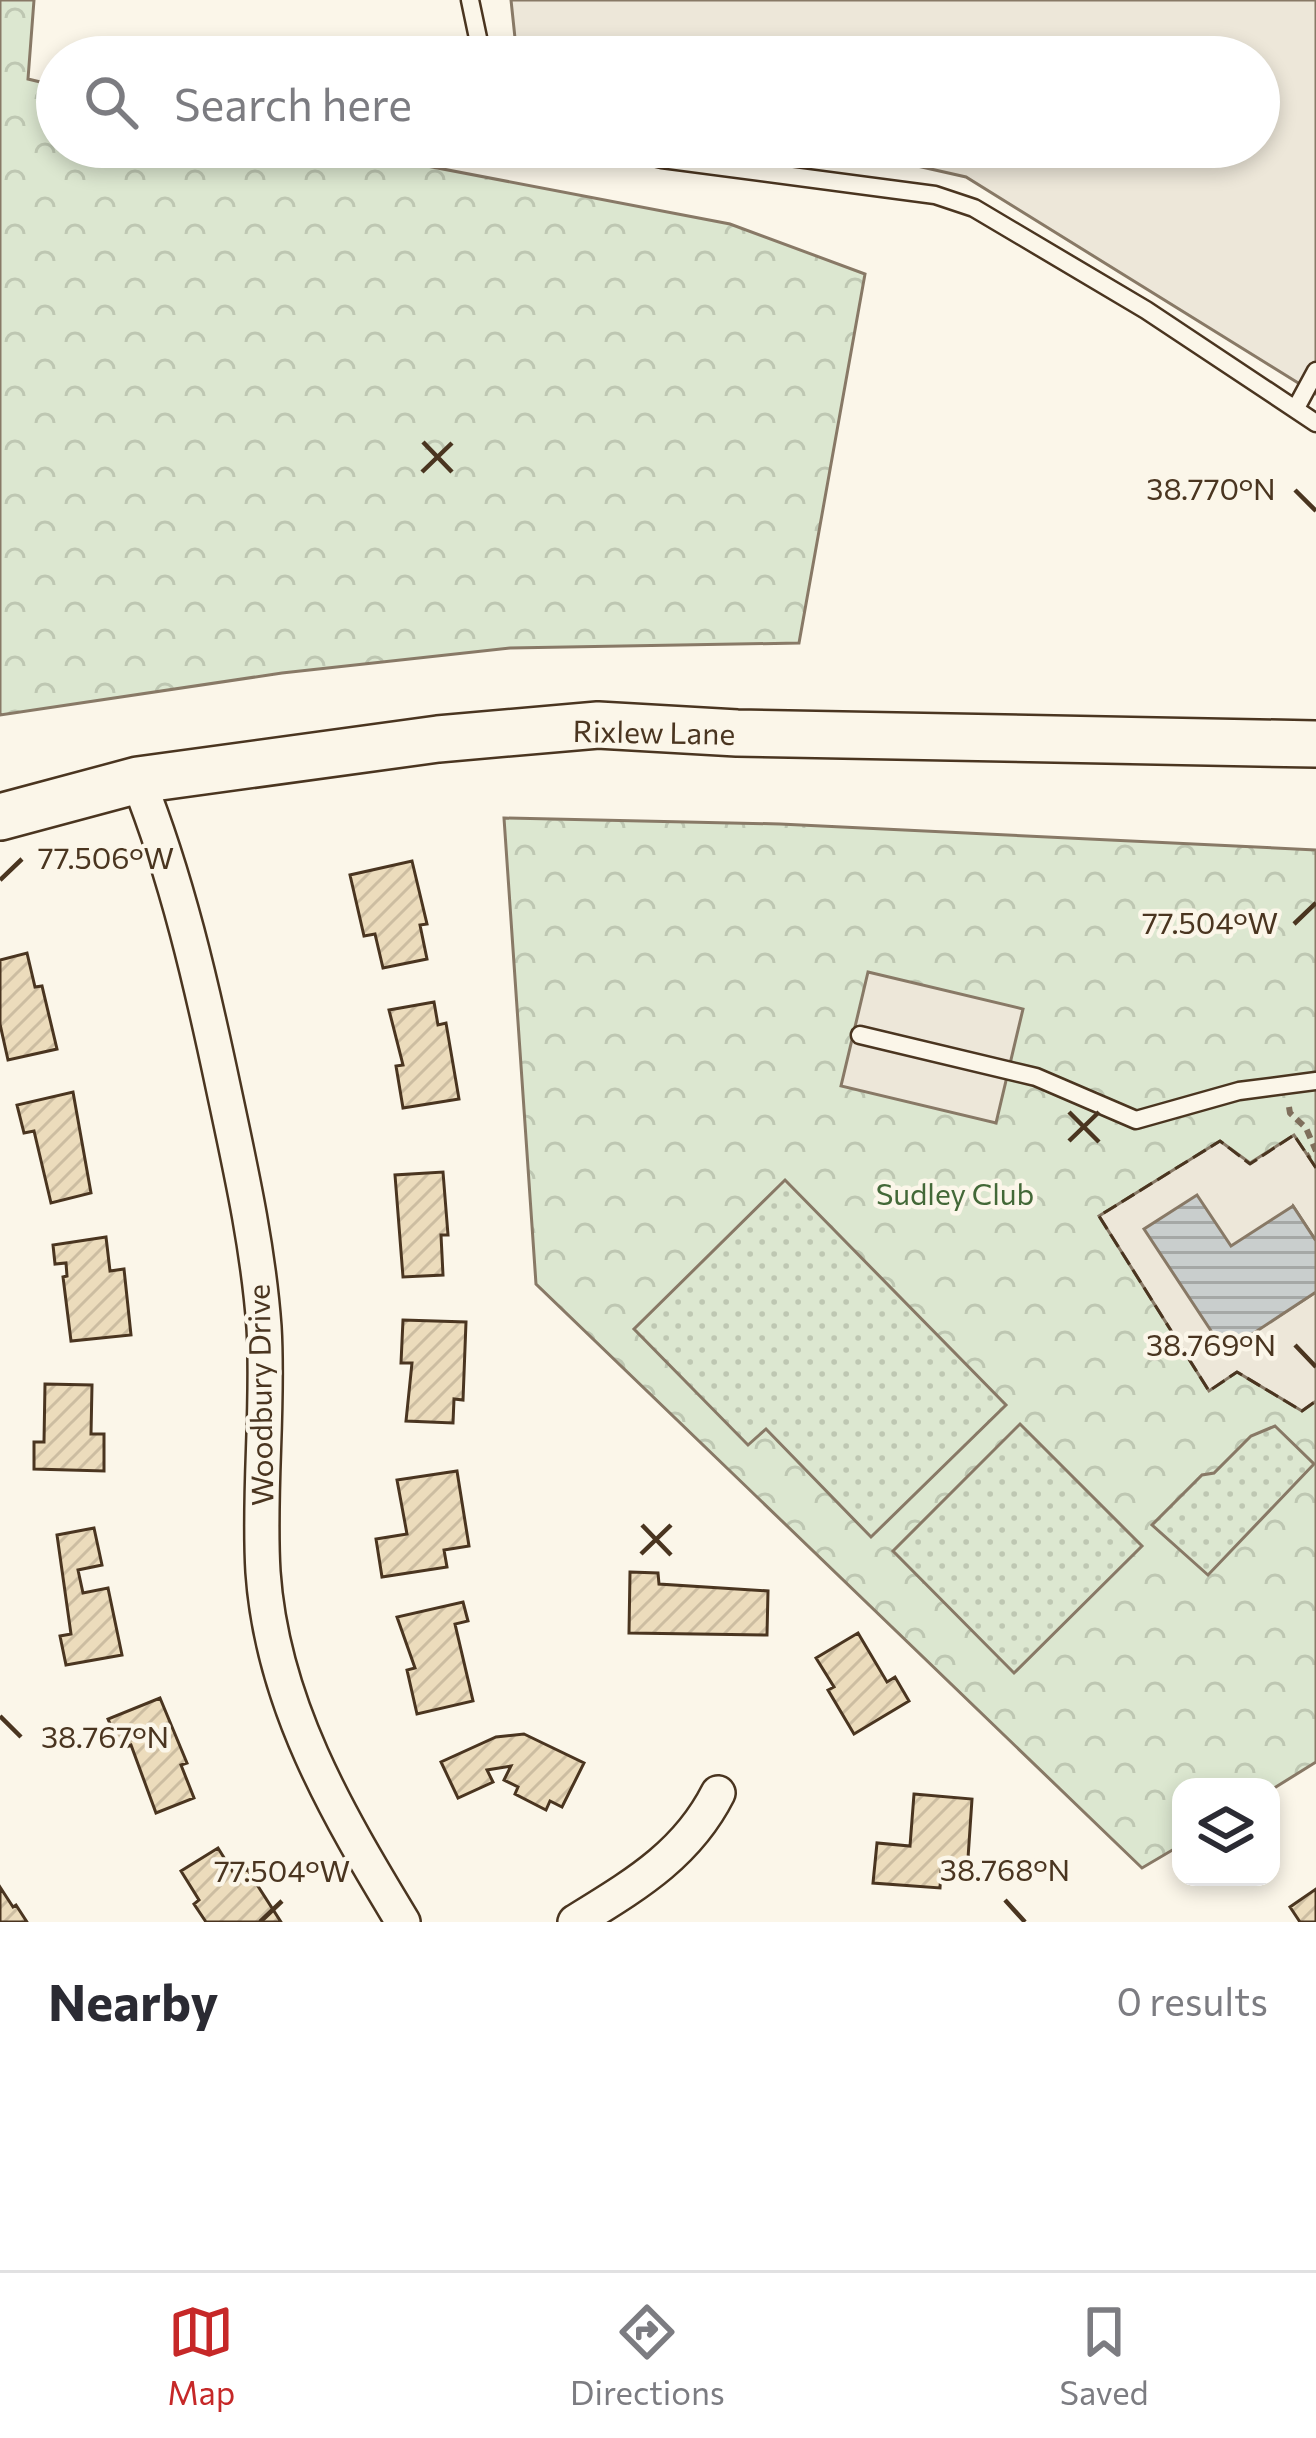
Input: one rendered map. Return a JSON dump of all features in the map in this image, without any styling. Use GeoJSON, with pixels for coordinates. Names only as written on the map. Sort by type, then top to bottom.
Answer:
{"type":"FeatureCollection","features":[{"type":"Feature","properties":{"kind":"street","name":"Rixlew Lane"},"geometry":{"type":"LineString","coordinates":[[0,817],[138,780],[438,739],[598,724],[737,733],[1316,744]]}},
{"type":"Feature","properties":{"kind":"street","name":"Woodbury Drive"},"geometry":{"type":"LineString","coordinates":[[138,780],[199,970],[253,1225],[264,1328],[263,1559],[272,1635],[291,1706],[317,1773],[403,1922]]}},
{"type":"Feature","properties":{"kind":"street"},"geometry":{"type":"LineString","coordinates":[[575,1922],[652,1875],[684,1845],[718,1793]]}},
{"type":"Feature","properties":{"kind":"lane"},"geometry":{"type":"LineString","coordinates":[[470,0],[478,36]]}},
{"type":"Feature","properties":{"kind":"lane"},"geometry":{"type":"LineString","coordinates":[[730,168],[935,195],[974,208],[1166,322],[1316,423]]}},
{"type":"Feature","properties":{"kind":"lane"},"geometry":{"type":"LineString","coordinates":[[1296,408],[1316,371]]}},
{"type":"Feature","properties":{"kind":"lane"},"geometry":{"type":"LineString","coordinates":[[860,1035],[1036,1077],[1136,1120],[1239,1091],[1316,1081]]}},
{"type":"Feature","properties":{"kind":"path"},"geometry":{"type":"LineString","coordinates":[[1290,1113],[1306,1128],[1316,1151],[1308,1156]]}},
{"type":"Feature","properties":{"kind":"green space"},"geometry":{"type":"Polygon","coordinates":[[[0,0],[34,0],[28,79],[36,81],[36,168],[438,168],[730,224],[865,274],[799,643],[510,648],[282,673],[0,715],[0,0]]]}},
{"type":"Feature","properties":{"kind":"green space","name":"Sudley Club"},"geometry":{"type":"Polygon","coordinates":[[[504,818],[780,824],[1316,850],[1316,1762],[1280,1784],[1280,1778],[1172,1778],[1172,1850],[1142,1868],[536,1284],[504,818]]]}},
{"type":"Feature","properties":{"kind":"green space"},"geometry":{"type":"Polygon","coordinates":[[[785,1180],[1006,1405],[871,1537],[766,1429],[748,1445],[634,1329],[785,1180]]]}},
{"type":"Feature","properties":{"kind":"green space"},"geometry":{"type":"Polygon","coordinates":[[[1020,1424],[1142,1546],[1014,1673],[893,1551],[1020,1424]]]}},
{"type":"Feature","properties":{"kind":"green space"},"geometry":{"type":"Polygon","coordinates":[[[1275,1426],[1314,1464],[1208,1575],[1152,1525],[1202,1475],[1214,1473],[1251,1436],[1275,1426]]]}},
{"type":"Feature","properties":{"kind":"shaded area"},"geometry":{"type":"Polygon","coordinates":[[[511,0],[1316,0],[1316,394],[966,177],[926,168],[1280,168],[1280,36],[515,36],[511,0]]]}},
{"type":"Feature","properties":{"kind":"shaded area"},"geometry":{"type":"Polygon","coordinates":[[[868,972],[1023,1009],[996,1123],[841,1086],[868,972]]]}},
{"type":"Feature","properties":{"kind":"shaded area"},"geometry":{"type":"Polygon","coordinates":[[[1294,1135],[1316,1168],[1316,1241],[1293,1206],[1225,1351],[1316,1292],[1316,1401],[1302,1411],[1237,1372],[1209,1391],[1099,1216],[1220,1141],[1250,1163],[1294,1135]]]}},
{"type":"Feature","properties":{"kind":"shaded area"},"geometry":{"type":"Polygon","coordinates":[[[1197,1195],[1231,1246],[1293,1206],[1316,1241],[1316,1292],[1225,1352],[1144,1229],[1197,1195]]]}},
{"type":"Feature","properties":{"kind":"building"},"geometry":{"type":"Polygon","coordinates":[[[412,861],[427,924],[420,925],[427,959],[383,968],[375,934],[364,936],[350,875],[412,861]]]}},
{"type":"Feature","properties":{"kind":"building"},"geometry":{"type":"Polygon","coordinates":[[[27,953],[35,987],[42,986],[57,1049],[8,1060],[0,1024],[0,960],[27,953]]]}},
{"type":"Feature","properties":{"kind":"building"},"geometry":{"type":"Polygon","coordinates":[[[434,1002],[438,1025],[446,1023],[459,1099],[403,1108],[396,1066],[403,1065],[389,1010],[434,1002]]]}},
{"type":"Feature","properties":{"kind":"building"},"geometry":{"type":"Polygon","coordinates":[[[73,1092],[91,1193],[51,1203],[34,1131],[24,1133],[17,1105],[73,1092]]]}},
{"type":"Feature","properties":{"kind":"building"},"geometry":{"type":"Polygon","coordinates":[[[443,1172],[448,1235],[441,1235],[443,1275],[403,1277],[395,1175],[443,1172]]]}},
{"type":"Feature","properties":{"kind":"building"},"geometry":{"type":"Polygon","coordinates":[[[106,1237],[110,1271],[124,1269],[131,1335],[71,1341],[63,1277],[67,1276],[66,1263],[55,1264],[53,1245],[106,1237]]]}},
{"type":"Feature","properties":{"kind":"building"},"geometry":{"type":"Polygon","coordinates":[[[403,1320],[466,1322],[463,1400],[454,1399],[453,1423],[406,1421],[412,1363],[401,1363],[403,1320]]]}},
{"type":"Feature","properties":{"kind":"building"},"geometry":{"type":"Polygon","coordinates":[[[45,1384],[92,1385],[91,1434],[104,1434],[104,1471],[34,1469],[34,1442],[44,1442],[45,1384]]]}},
{"type":"Feature","properties":{"kind":"building"},"geometry":{"type":"Polygon","coordinates":[[[457,1471],[469,1546],[444,1550],[447,1567],[382,1577],[376,1539],[407,1534],[397,1480],[457,1471]]]}},
{"type":"Feature","properties":{"kind":"building"},"geometry":{"type":"Polygon","coordinates":[[[94,1528],[102,1565],[78,1570],[83,1593],[108,1588],[122,1655],[66,1665],[60,1636],[71,1634],[57,1535],[94,1528]]]}},
{"type":"Feature","properties":{"kind":"building"},"geometry":{"type":"Polygon","coordinates":[[[630,1572],[658,1573],[659,1584],[768,1591],[767,1635],[629,1633],[630,1572]]]}},
{"type":"Feature","properties":{"kind":"building"},"geometry":{"type":"Polygon","coordinates":[[[463,1602],[468,1621],[455,1624],[473,1701],[417,1714],[407,1670],[415,1668],[397,1617],[463,1602]]]}},
{"type":"Feature","properties":{"kind":"building"},"geometry":{"type":"Polygon","coordinates":[[[858,1633],[887,1682],[895,1677],[909,1701],[854,1734],[816,1658],[858,1633]]]}},
{"type":"Feature","properties":{"kind":"building"},"geometry":{"type":"Polygon","coordinates":[[[160,1698],[187,1763],[181,1765],[194,1798],[156,1813],[131,1745],[121,1749],[108,1719],[160,1698]]]}},
{"type":"Feature","properties":{"kind":"building"},"geometry":{"type":"Polygon","coordinates":[[[524,1734],[584,1763],[562,1807],[550,1801],[546,1810],[515,1794],[518,1787],[504,1780],[511,1766],[487,1770],[493,1782],[458,1798],[441,1762],[496,1737],[524,1734]]]}},
{"type":"Feature","properties":{"kind":"building"},"geometry":{"type":"Polygon","coordinates":[[[914,1794],[972,1799],[967,1873],[941,1871],[940,1888],[873,1883],[877,1843],[910,1846],[914,1794]]]}},
{"type":"Feature","properties":{"kind":"building"},"geometry":{"type":"Polygon","coordinates":[[[218,1848],[236,1877],[247,1869],[281,1922],[206,1922],[181,1871],[218,1848]]]}},
{"type":"Feature","properties":{"kind":"building"},"geometry":{"type":"Polygon","coordinates":[[[0,1887],[13,1907],[27,1922],[0,1922],[0,1887]]]}},
{"type":"Feature","properties":{"kind":"building"},"geometry":{"type":"Polygon","coordinates":[[[1316,1889],[1316,1922],[1300,1922],[1290,1907],[1316,1889]]]}},
{"type":"Feature","properties":{"kind":"fence"},"geometry":{"type":"LineString","coordinates":[[1316,1168],[1294,1135],[1250,1164],[1220,1141],[1099,1216],[1209,1391],[1237,1372],[1302,1411],[1316,1401]]}}]}
